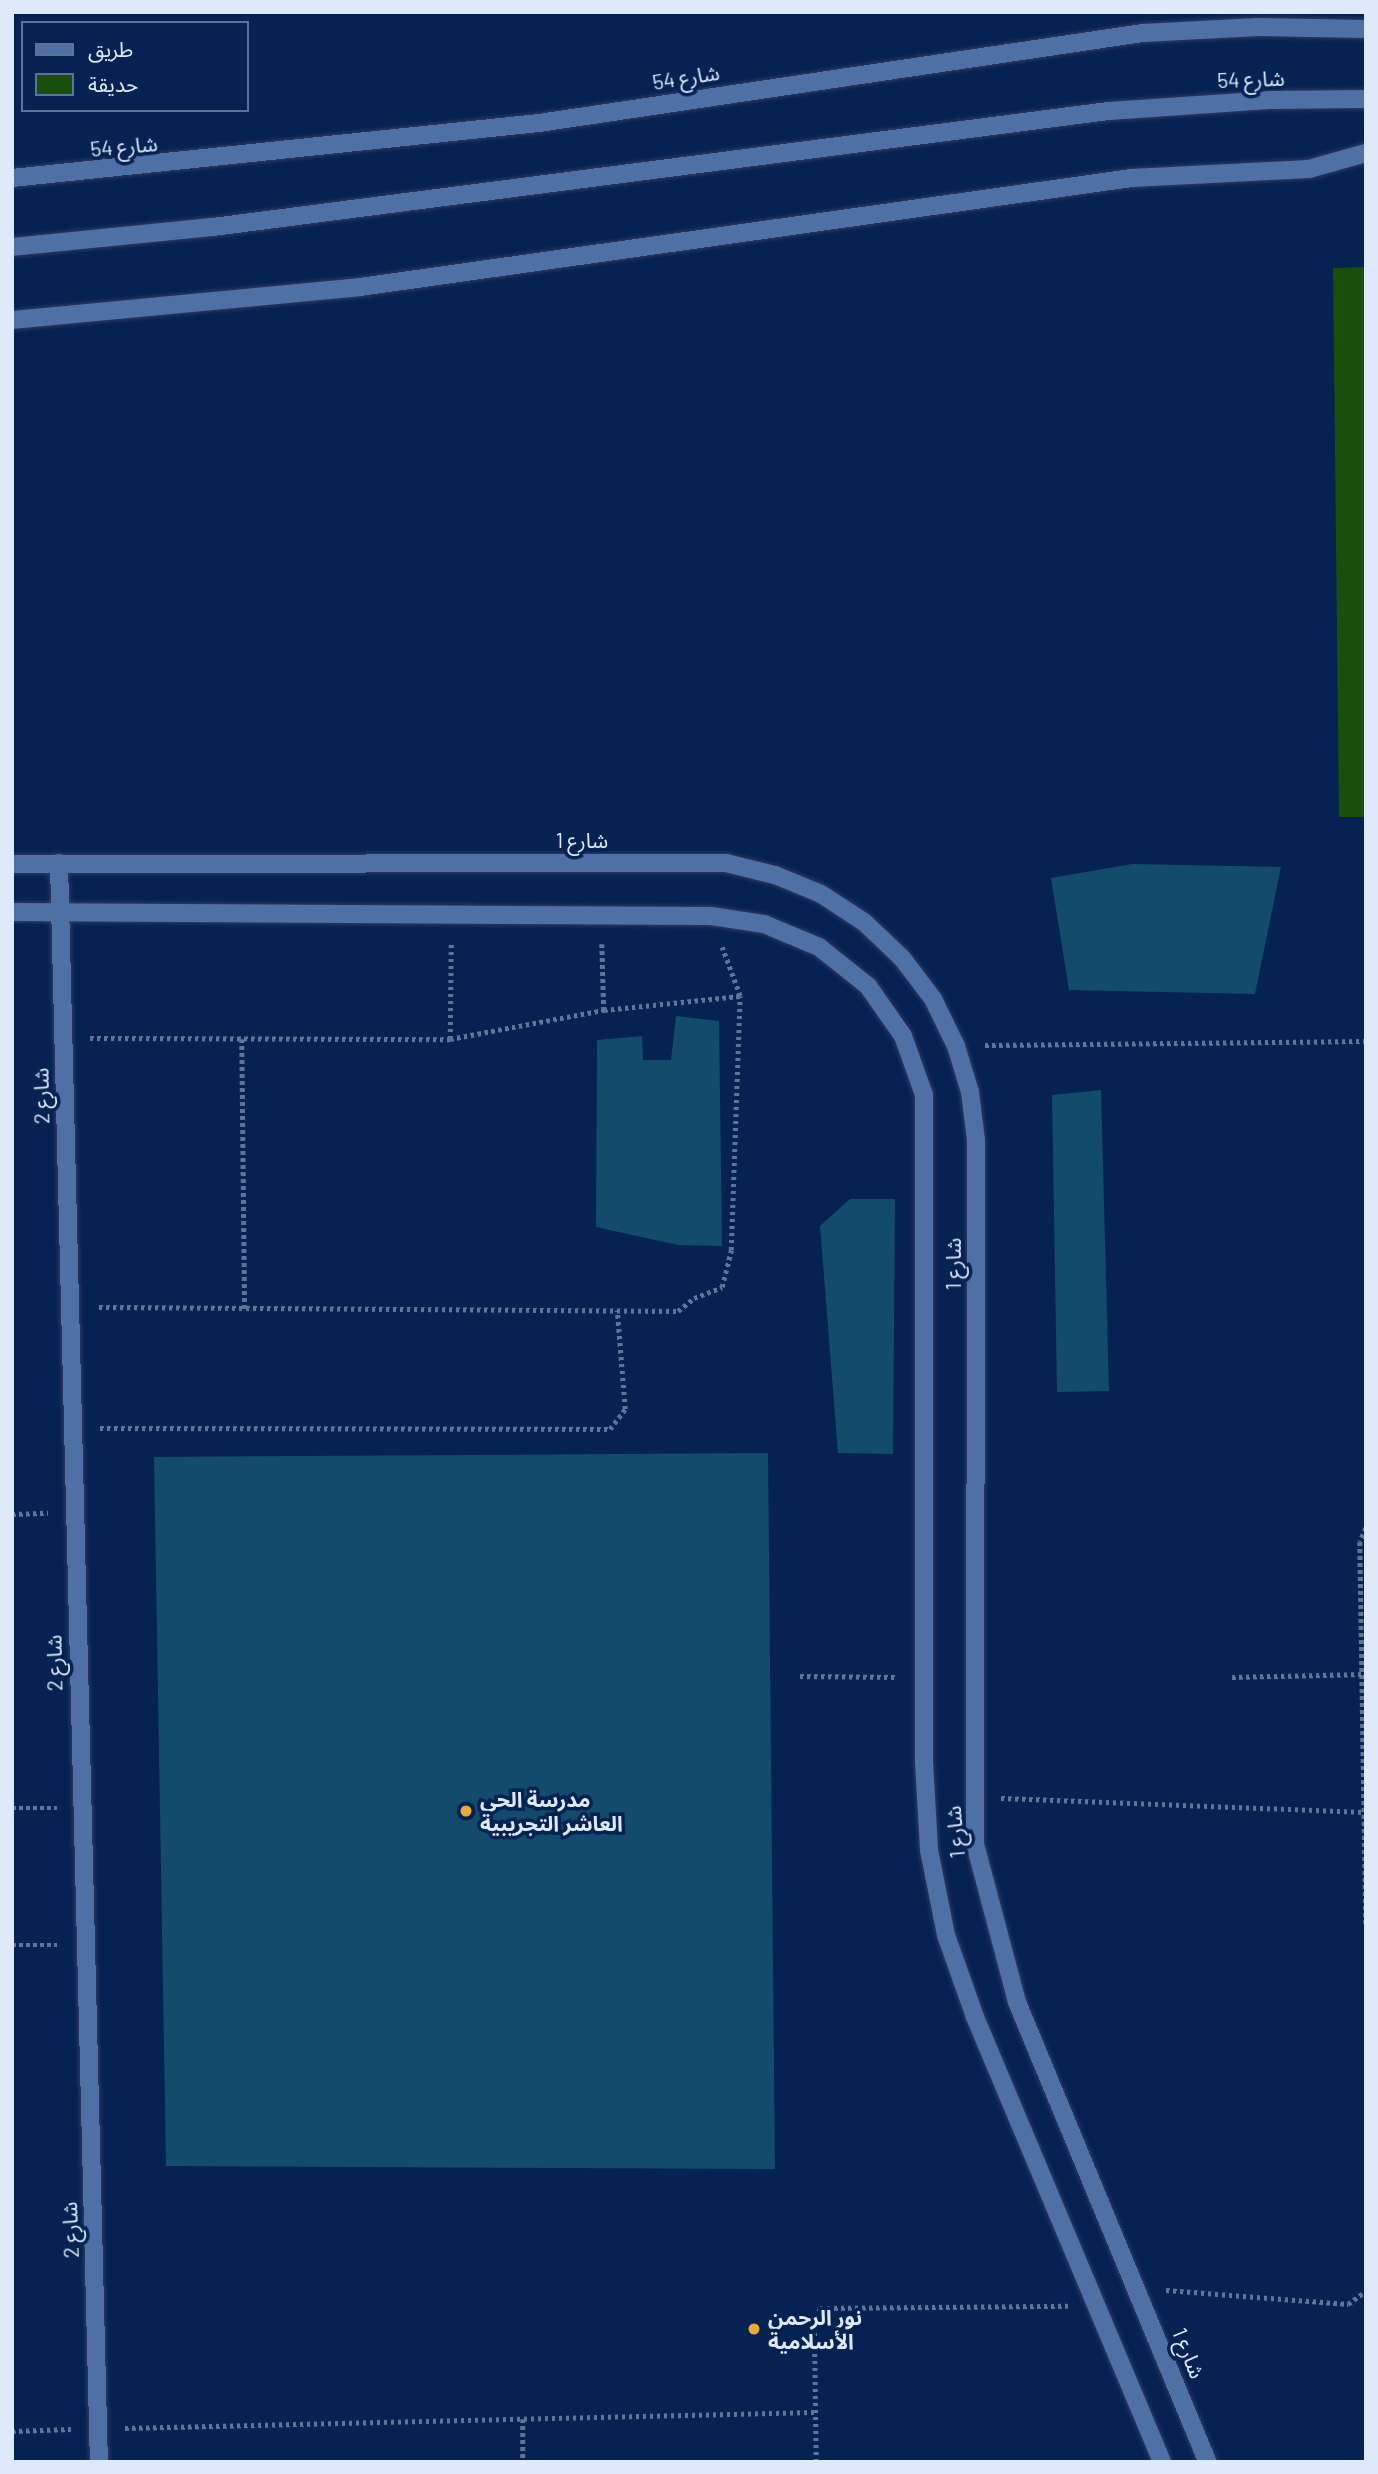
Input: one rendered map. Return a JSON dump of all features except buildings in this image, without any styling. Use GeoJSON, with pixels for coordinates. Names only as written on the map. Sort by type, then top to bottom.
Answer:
{"type":"FeatureCollection","features":[{"type":"Feature","properties":{"kind":"street","name":"شارع 54"},"geometry":{"type":"LineString","coordinates":[[12,178],[539,122],[1130,34],[1258,27],[1366,29]]}},
{"type":"Feature","properties":{"kind":"street","name":"شارع 54"},"geometry":{"type":"LineString","coordinates":[[12,247],[290,217],[1109,111],[1256,100],[1366,99]]}},
{"type":"Feature","properties":{"kind":"street"},"geometry":{"type":"LineString","coordinates":[[12,320],[360,287],[1079,185],[1309,169],[1366,153]]}},
{"type":"Feature","properties":{"kind":"street","name":"شارع 2"},"geometry":{"type":"LineString","coordinates":[[59,863],[73,1512],[99,2462]]}},
{"type":"Feature","properties":{"kind":"street","name":"شارع 1"},"geometry":{"type":"LineString","coordinates":[[12,864],[726,863],[775,874],[821,894],[864,922],[902,958],[933,999],[956,1046],[970,1092],[976,1140],[975,1844],[1017,2002],[1208,2462]]}},
{"type":"Feature","properties":{"kind":"street","name":"شارع 1"},"geometry":{"type":"LineString","coordinates":[[12,912],[711,916],[764,924],[819,947],[868,986],[903,1036],[924,1095],[924,1678],[929,1850],[947,1935],[975,2017],[1093,2306],[1162,2462]]}},
{"type":"Feature","properties":{"kind":"path"},"geometry":{"type":"LineString","coordinates":[[450,1039],[451,915]]}},
{"type":"Feature","properties":{"kind":"path"},"geometry":{"type":"LineString","coordinates":[[601,916],[604,1010]]}},
{"type":"Feature","properties":{"kind":"path"},"geometry":{"type":"LineString","coordinates":[[69,1307],[678,1311],[694,1298],[722,1287],[731,1250],[740,996],[711,916]]}},
{"type":"Feature","properties":{"kind":"path"},"geometry":{"type":"LineString","coordinates":[[62,1038],[450,1039],[604,1010],[740,996]]}},
{"type":"Feature","properties":{"kind":"path"},"geometry":{"type":"LineString","coordinates":[[242,1039],[245,1310]]}},
{"type":"Feature","properties":{"kind":"path"},"geometry":{"type":"LineString","coordinates":[[956,1046],[1366,1041]]}},
{"type":"Feature","properties":{"kind":"path"},"geometry":{"type":"LineString","coordinates":[[71,1428],[610,1429],[625,1409],[618,1310]]}},
{"type":"Feature","properties":{"kind":"path"},"geometry":{"type":"LineString","coordinates":[[12,1514],[73,1512]]}},
{"type":"Feature","properties":{"kind":"path"},"geometry":{"type":"LineString","coordinates":[[1366,1528],[1360,1542],[1366,1926]]}},
{"type":"Feature","properties":{"kind":"path"},"geometry":{"type":"LineString","coordinates":[[1231,1677],[1362,1674]]}},
{"type":"Feature","properties":{"kind":"path"},"geometry":{"type":"LineString","coordinates":[[800,1676],[924,1678]]}},
{"type":"Feature","properties":{"kind":"path"},"geometry":{"type":"LineString","coordinates":[[974,1797],[1364,1812]]}},
{"type":"Feature","properties":{"kind":"path"},"geometry":{"type":"LineString","coordinates":[[12,1808],[81,1808]]}},
{"type":"Feature","properties":{"kind":"path"},"geometry":{"type":"LineString","coordinates":[[12,1945],[84,1945]]}},
{"type":"Feature","properties":{"kind":"path"},"geometry":{"type":"LineString","coordinates":[[1138,2288],[1348,2304],[1366,2291]]}},
{"type":"Feature","properties":{"kind":"path"},"geometry":{"type":"LineString","coordinates":[[816,2462],[814,2324],[820,2308],[1093,2306]]}},
{"type":"Feature","properties":{"kind":"path"},"geometry":{"type":"LineString","coordinates":[[12,2431],[815,2412]]}},
{"type":"Feature","properties":{"kind":"path"},"geometry":{"type":"LineString","coordinates":[[523,2419],[523,2462]]}},
{"type":"Feature","properties":{"kind":"green space"},"geometry":{"type":"Polygon","coordinates":[[[1366,267],[1366,817],[1339,817],[1333,268],[1366,267]]]}},
{"type":"Feature","properties":{"kind":"place","name":"مدرسة الحى العاشر التجريبية"},"geometry":{"type":"Point","coordinates":[466,1811]}},
{"type":"Feature","properties":{"kind":"place","name":"نور الرحمن الأسلامية"},"geometry":{"type":"Point","coordinates":[754,2329]}}]}
